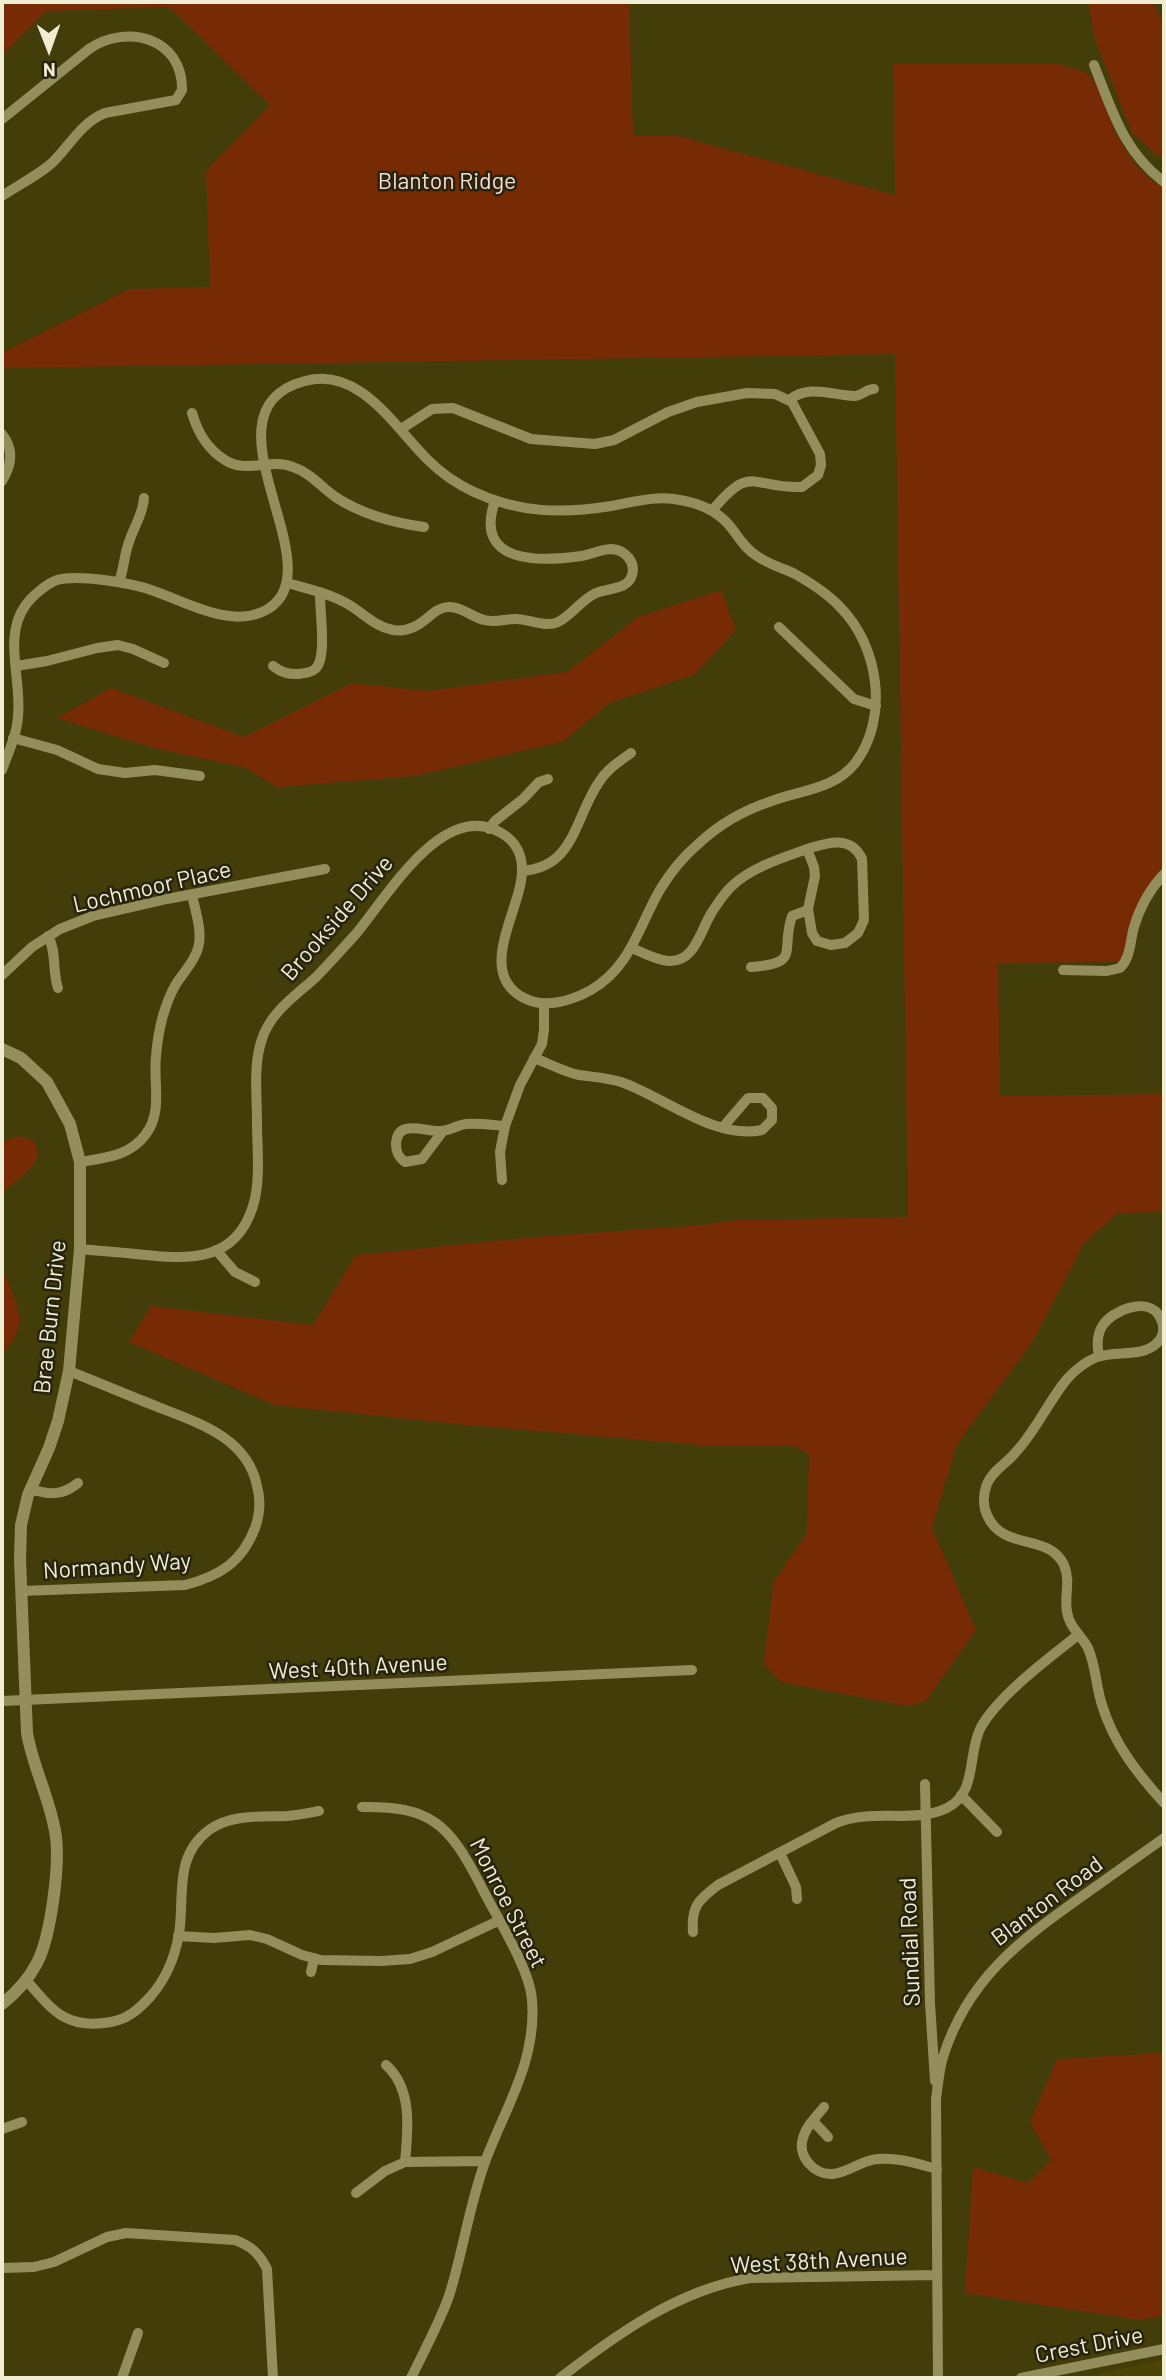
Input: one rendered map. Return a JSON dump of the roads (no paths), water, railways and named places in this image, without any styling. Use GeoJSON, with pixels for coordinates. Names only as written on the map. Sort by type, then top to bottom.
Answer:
{"type":"FeatureCollection","features":[{"type":"Feature","properties":{"kind":"street"},"geometry":{"type":"LineString","coordinates":[[2,119],[92,46],[120,38],[148,40],[167,50],[180,70],[183,87],[180,97],[174,101],[98,116],[80,131],[52,163],[2,196]]}},
{"type":"Feature","properties":{"kind":"street"},"geometry":{"type":"LineString","coordinates":[[1094,65],[1122,133],[1135,155],[1164,182]]}},
{"type":"Feature","properties":{"kind":"street"},"geometry":{"type":"LineString","coordinates":[[2,770],[18,721],[15,629],[22,610],[37,593],[56,580],[119,582],[155,591],[176,601],[226,616],[245,617],[271,608],[282,596],[289,571],[264,463],[260,430],[266,412],[284,391],[308,380],[332,380],[354,389],[375,403],[439,470],[464,487],[495,501],[527,510],[558,512],[672,498],[712,511],[727,523],[752,554],[798,576],[845,611],[859,632],[872,663],[876,706],[873,728],[854,765],[843,776],[827,785],[780,797],[744,812],[710,833],[689,852],[663,885],[632,948],[618,968],[596,988],[568,1000],[544,1003],[520,996],[511,989],[502,975],[504,943],[522,879],[522,862],[516,845],[499,830],[489,828],[539,782],[548,779]]}},
{"type":"Feature","properties":{"kind":"street"},"geometry":{"type":"LineString","coordinates":[[789,400],[802,391],[856,396],[874,389]]}},
{"type":"Feature","properties":{"kind":"street"},"geometry":{"type":"LineString","coordinates":[[401,429],[432,409],[453,408],[531,439],[595,444],[620,438],[682,407],[712,398],[758,393],[775,394],[789,400],[817,446],[821,460],[818,475],[802,487],[744,482],[729,491],[712,511]]}},
{"type":"Feature","properties":{"kind":"street"},"geometry":{"type":"LineString","coordinates":[[192,413],[203,439],[226,461],[240,466],[274,462],[293,467],[307,474],[341,500],[356,507],[395,522],[424,527]]}},
{"type":"Feature","properties":{"kind":"street"},"geometry":{"type":"LineString","coordinates":[[2,434],[7,441],[11,457],[8,471],[2,481]]}},
{"type":"Feature","properties":{"kind":"street"},"geometry":{"type":"LineString","coordinates":[[119,582],[129,541],[142,512],[144,498]]}},
{"type":"Feature","properties":{"kind":"street"},"geometry":{"type":"LineString","coordinates":[[287,583],[343,601],[381,626],[405,630],[421,625],[445,607],[459,609],[490,621],[517,619],[555,623],[592,595],[620,587],[630,580],[633,570],[631,562],[625,554],[615,549],[579,556],[540,558],[508,552],[498,543],[489,525],[495,501]]}},
{"type":"Feature","properties":{"kind":"street"},"geometry":{"type":"LineString","coordinates":[[273,666],[291,674],[307,673],[318,667],[321,654],[320,592]]}},
{"type":"Feature","properties":{"kind":"street"},"geometry":{"type":"LineString","coordinates":[[779,627],[854,699],[876,706]]}},
{"type":"Feature","properties":{"kind":"street"},"geometry":{"type":"LineString","coordinates":[[16,666],[118,645],[164,663]]}},
{"type":"Feature","properties":{"kind":"street"},"geometry":{"type":"LineString","coordinates":[[13,738],[57,750],[98,769],[125,772],[155,770],[200,776]]}},
{"type":"Feature","properties":{"kind":"street"},"geometry":{"type":"LineString","coordinates":[[522,871],[541,868],[560,856],[598,782],[614,765],[631,753]]}},
{"type":"Feature","properties":{"kind":"street","name":"Brookside Drive"},"geometry":{"type":"LineString","coordinates":[[80,1249],[187,1258],[216,1250],[238,1234],[253,1206],[257,1169],[256,1069],[259,1046],[266,1027],[355,934],[418,854],[453,831],[474,826],[489,828]]}},
{"type":"Feature","properties":{"kind":"street"},"geometry":{"type":"LineString","coordinates":[[632,948],[664,961],[683,958],[695,946],[712,912],[732,886],[762,868],[807,849],[837,842],[850,844],[858,851],[863,863],[864,920],[851,939],[840,944],[825,944],[814,937],[808,910],[815,876],[807,849]]}},
{"type":"Feature","properties":{"kind":"street","name":"Lochmoor Place"},"geometry":{"type":"LineString","coordinates":[[2,975],[48,936],[93,916],[325,869]]}},
{"type":"Feature","properties":{"kind":"street"},"geometry":{"type":"LineString","coordinates":[[1063,970],[1107,971],[1120,968],[1127,958],[1134,927],[1145,899],[1164,874]]}},
{"type":"Feature","properties":{"kind":"street"},"geometry":{"type":"LineString","coordinates":[[80,1162],[121,1154],[140,1142],[151,1126],[156,1107],[156,1055],[163,1018],[171,995],[199,947],[192,895]]}},
{"type":"Feature","properties":{"kind":"street"},"geometry":{"type":"LineString","coordinates":[[751,967],[775,964],[781,960],[787,951],[792,916],[808,910]]}},
{"type":"Feature","properties":{"kind":"street"},"geometry":{"type":"LineString","coordinates":[[48,936],[52,942],[58,988]]}},
{"type":"Feature","properties":{"kind":"street"},"geometry":{"type":"LineString","coordinates":[[502,1180],[500,1152],[505,1126],[542,1044],[544,1003]]}},
{"type":"Feature","properties":{"kind":"street","name":"Brae Burn Drive"},"geometry":{"type":"LineString","coordinates":[[2,1049],[21,1058],[47,1082],[70,1124],[80,1162],[80,1249],[69,1371],[58,1421],[30,1489],[21,1525],[21,1591],[30,1751],[50,1806],[56,1834],[54,1893],[38,1961],[15,1994],[2,2004]]}},
{"type":"Feature","properties":{"kind":"street"},"geometry":{"type":"LineString","coordinates":[[534,1058],[577,1075],[621,1082],[691,1115],[723,1127],[742,1131],[762,1130],[772,1120],[772,1108],[763,1098],[748,1098],[723,1127]]}},
{"type":"Feature","properties":{"kind":"street"},"geometry":{"type":"LineString","coordinates":[[443,1131],[422,1159],[405,1162],[398,1157],[396,1138],[405,1129],[443,1131],[467,1124],[505,1126]]}},
{"type":"Feature","properties":{"kind":"street"},"geometry":{"type":"LineString","coordinates":[[216,1250],[234,1272],[256,1282]]}},
{"type":"Feature","properties":{"kind":"street"},"geometry":{"type":"LineString","coordinates":[[1098,1356],[1098,1335],[1113,1315],[1123,1309],[1154,1309],[1164,1333],[1160,1340],[1151,1348],[1142,1351],[1098,1356],[1066,1380],[1015,1454],[989,1480],[985,1496],[986,1511],[1003,1535],[1047,1548],[1063,1562],[1068,1588],[1066,1611],[1088,1648],[1101,1703],[1121,1750],[1164,1802]]}},
{"type":"Feature","properties":{"kind":"street","name":"Normandy Way"},"geometry":{"type":"LineString","coordinates":[[21,1591],[171,1586],[198,1581],[226,1568],[245,1551],[260,1510],[255,1473],[247,1459],[228,1439],[202,1425],[69,1371]]}},
{"type":"Feature","properties":{"kind":"street"},"geometry":{"type":"LineString","coordinates":[[30,1489],[52,1494],[68,1491],[78,1483]]}},
{"type":"Feature","properties":{"kind":"street"},"geometry":{"type":"LineString","coordinates":[[693,1932],[692,1913],[700,1900],[718,1885],[851,1817],[926,1815],[949,1807],[969,1782],[974,1750],[982,1726],[1015,1688],[1078,1635]]}},
{"type":"Feature","properties":{"kind":"street","name":"West 40th Avenue"},"geometry":{"type":"LineString","coordinates":[[2,1701],[692,1670]]}},
{"type":"Feature","properties":{"kind":"street","name":"Sundial Road"},"geometry":{"type":"LineString","coordinates":[[925,1784],[930,2000],[936,2099]]}},
{"type":"Feature","properties":{"kind":"street"},"geometry":{"type":"LineString","coordinates":[[961,1795],[998,1832]]}},
{"type":"Feature","properties":{"kind":"street","name":"Monroe Street"},"geometry":{"type":"LineString","coordinates":[[362,1807],[407,1809],[432,1819],[452,1836],[465,1855],[527,1980],[532,1999],[531,2029],[516,2093],[485,2161],[448,2298],[411,2378]]}},
{"type":"Feature","properties":{"kind":"street"},"geometry":{"type":"LineString","coordinates":[[26,1980],[55,2013],[75,2022],[95,2025],[117,2021],[137,2012],[158,1989],[171,1965],[178,1936],[183,1870],[190,1852],[209,1830],[240,1818],[319,1811]]}},
{"type":"Feature","properties":{"kind":"street","name":"Blanton Road"},"geometry":{"type":"LineString","coordinates":[[938,2378],[936,2099],[943,2058],[949,2041],[965,2010],[994,1967],[1013,1948],[1164,1838]]}},
{"type":"Feature","properties":{"kind":"street"},"geometry":{"type":"LineString","coordinates":[[780,1853],[796,1887],[797,1899]]}},
{"type":"Feature","properties":{"kind":"street"},"geometry":{"type":"LineString","coordinates":[[178,1936],[214,1938],[250,1935],[314,1958],[348,1961],[410,1959],[432,1952],[498,1921]]}},
{"type":"Feature","properties":{"kind":"street"},"geometry":{"type":"LineString","coordinates":[[311,1972],[314,1958]]}},
{"type":"Feature","properties":{"kind":"street"},"geometry":{"type":"LineString","coordinates":[[386,2065],[400,2082],[406,2104],[405,2162]]}},
{"type":"Feature","properties":{"kind":"street"},"geometry":{"type":"LineString","coordinates":[[824,2107],[802,2139],[802,2149],[808,2162],[824,2173],[839,2173],[864,2162],[885,2159],[937,2169]]}},
{"type":"Feature","properties":{"kind":"street"},"geometry":{"type":"LineString","coordinates":[[2,2129],[22,2122]]}},
{"type":"Feature","properties":{"kind":"street"},"geometry":{"type":"LineString","coordinates":[[813,2122],[828,2137]]}},
{"type":"Feature","properties":{"kind":"street"},"geometry":{"type":"LineString","coordinates":[[356,2193],[385,2171],[405,2162],[485,2161]]}},
{"type":"Feature","properties":{"kind":"street"},"geometry":{"type":"LineString","coordinates":[[2,2268],[34,2267],[54,2262],[107,2237],[126,2233],[242,2242],[260,2255],[267,2269],[273,2378]]}},
{"type":"Feature","properties":{"kind":"street","name":"West 38th Avenue"},"geometry":{"type":"LineString","coordinates":[[560,2378],[645,2319],[682,2298],[728,2282],[750,2278],[937,2275]]}},
{"type":"Feature","properties":{"kind":"street"},"geometry":{"type":"LineString","coordinates":[[122,2378],[138,2333]]}},
{"type":"Feature","properties":{"kind":"street","name":"Crest Drive"},"geometry":{"type":"LineString","coordinates":[[1021,2378],[1164,2349]]}},
{"type":"Feature","properties":{"kind":"park label","name":"Blanton Ridge"},"geometry":{"type":"Point","coordinates":[447,181]}}]}
